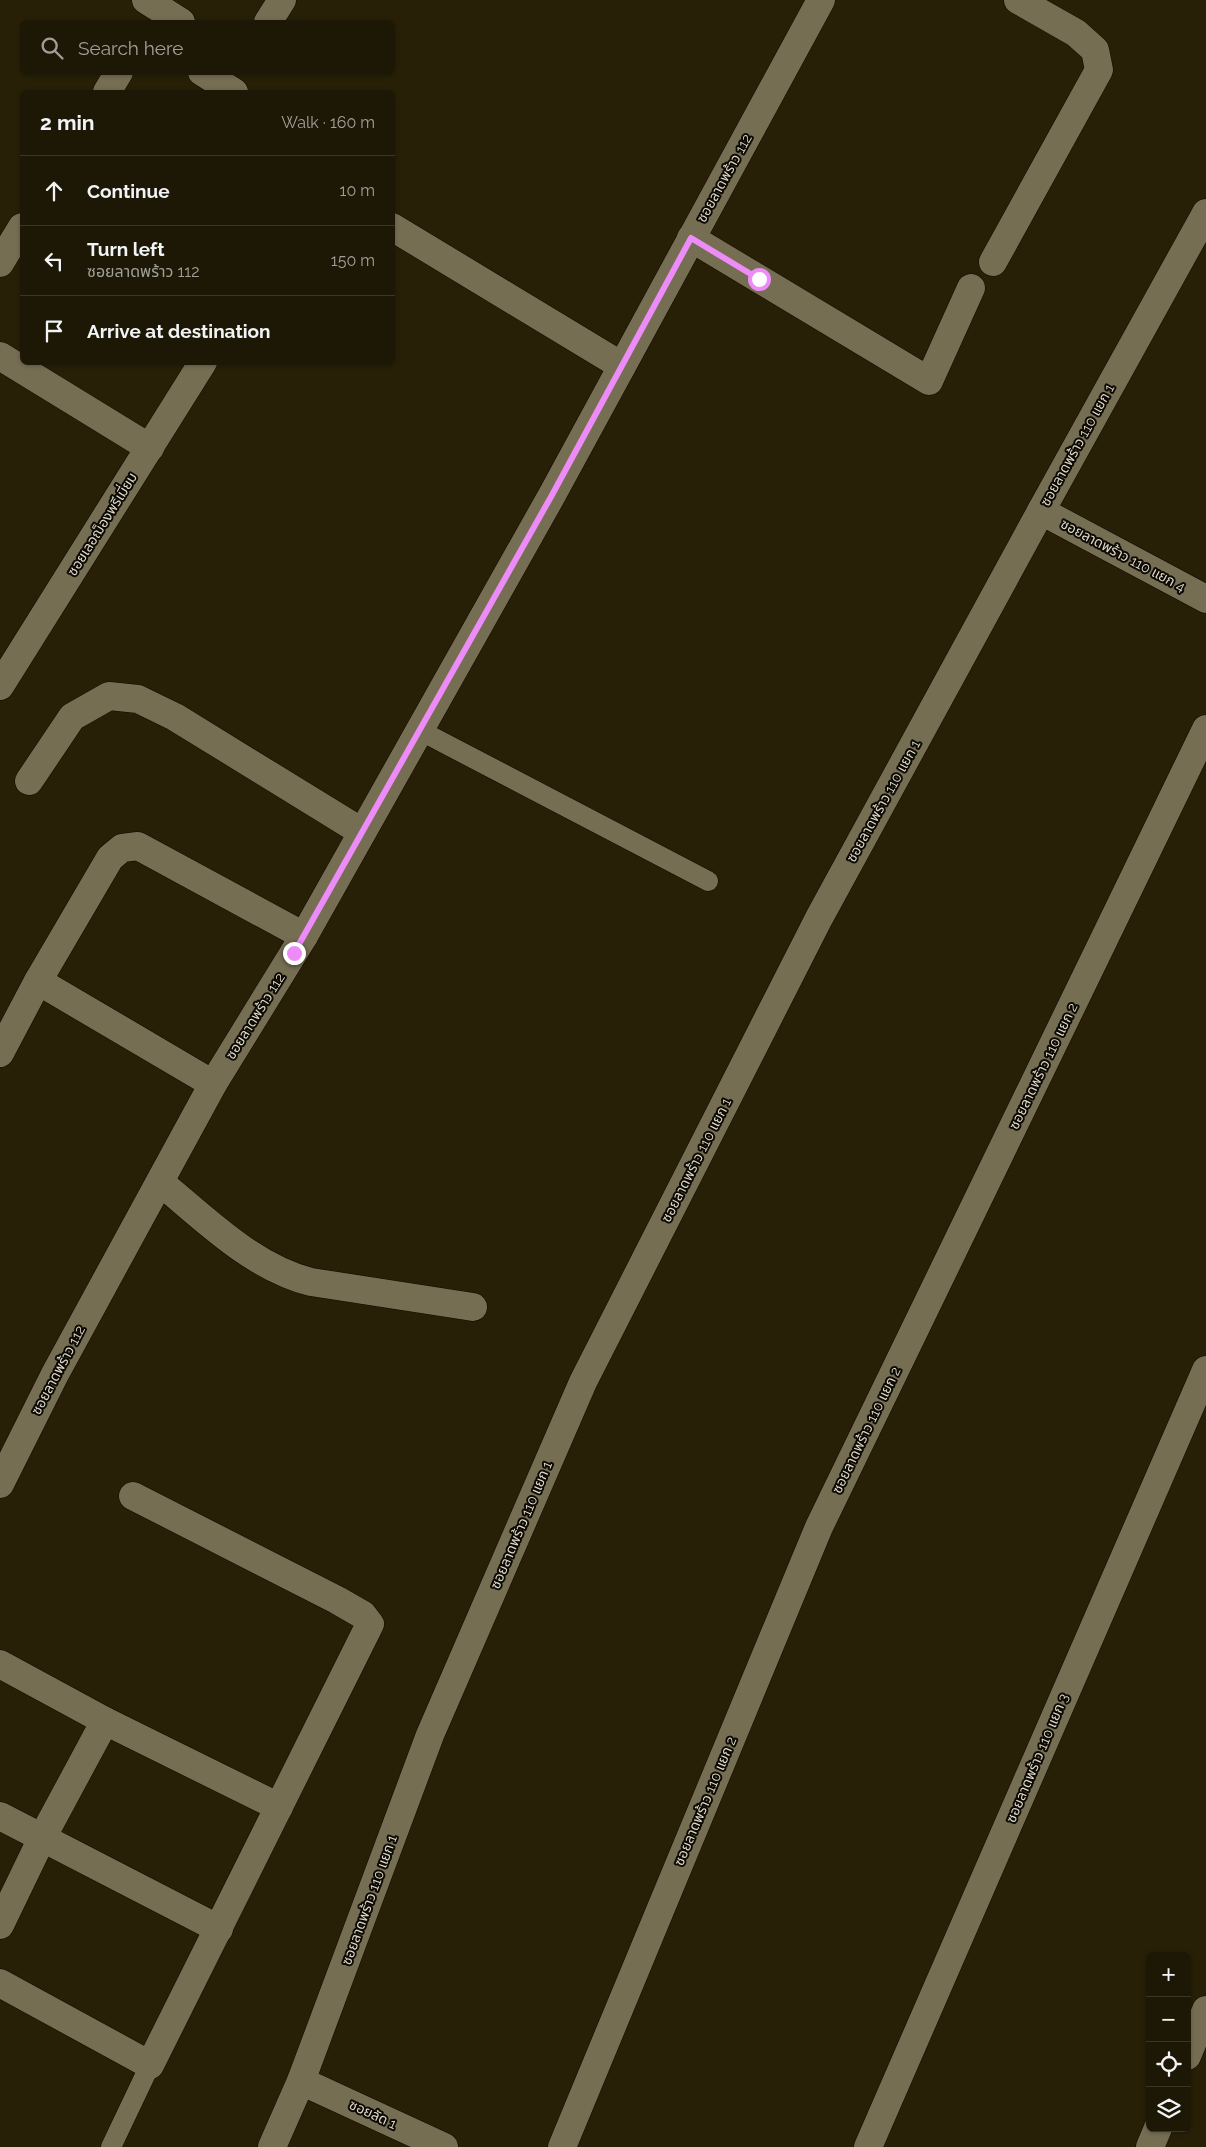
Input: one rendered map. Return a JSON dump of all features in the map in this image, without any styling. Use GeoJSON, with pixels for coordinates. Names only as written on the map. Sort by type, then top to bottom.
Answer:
{"type":"FeatureCollection","features":[{"type":"Feature","properties":{"kind":"street"},"geometry":{"type":"LineString","coordinates":[[269,20],[282,0]]}},
{"type":"Feature","properties":{"kind":"street","name":"ซอยลาดพร้าว 112"},"geometry":{"type":"LineString","coordinates":[[0,1484],[55,1374],[212,1084],[304,936],[420,730],[622,366],[821,0]]}},
{"type":"Feature","properties":{"kind":"street"},"geometry":{"type":"LineString","coordinates":[[993,262],[1099,70],[1095,50],[1076,33],[1018,0]]}},
{"type":"Feature","properties":{"kind":"street"},"geometry":{"type":"LineString","coordinates":[[108,90],[117,75]]}},
{"type":"Feature","properties":{"kind":"street"},"geometry":{"type":"LineString","coordinates":[[207,75],[231,90]]}},
{"type":"Feature","properties":{"kind":"street","name":"ซอยลาดพร้าว 110 แยก 1"},"geometry":{"type":"LineString","coordinates":[[272,2147],[301,2082],[430,1735],[583,1382],[819,918],[1206,213]]}},
{"type":"Feature","properties":{"kind":"street"},"geometry":{"type":"LineString","coordinates":[[395,229],[622,366]]}},
{"type":"Feature","properties":{"kind":"street"},"geometry":{"type":"LineString","coordinates":[[0,263],[20,230]]}},
{"type":"Feature","properties":{"kind":"street"},"geometry":{"type":"LineString","coordinates":[[691,238],[929,381],[971,288]]}},
{"type":"Feature","properties":{"kind":"street"},"geometry":{"type":"LineString","coordinates":[[0,356],[150,448]]}},
{"type":"Feature","properties":{"kind":"street","name":"ซอยเลอฌ็องพรีเมี่ยม"},"geometry":{"type":"LineString","coordinates":[[0,686],[201,365]]}},
{"type":"Feature","properties":{"kind":"street","name":"ซอยลาดพร้าว 110 แยก 4"},"geometry":{"type":"LineString","coordinates":[[1041,511],[1206,599]]}},
{"type":"Feature","properties":{"kind":"street"},"geometry":{"type":"LineString","coordinates":[[29,781],[72,718],[109,696],[138,699],[175,717],[362,832]]}},
{"type":"Feature","properties":{"kind":"street","name":"ซอยลาดพร้าว 110 แยก 2"},"geometry":{"type":"LineString","coordinates":[[562,2147],[819,1527],[1206,729]]}},
{"type":"Feature","properties":{"kind":"street"},"geometry":{"type":"LineString","coordinates":[[0,1053],[38,981],[110,858],[122,848],[138,846],[304,936]]}},
{"type":"Feature","properties":{"kind":"street"},"geometry":{"type":"LineString","coordinates":[[38,981],[212,1084]]}},
{"type":"Feature","properties":{"kind":"street"},"geometry":{"type":"LineString","coordinates":[[160,1182],[234,1243],[289,1276],[311,1282],[473,1308]]}},
{"type":"Feature","properties":{"kind":"street","name":"ซอยลาดพร้าว 110 แยก 3"},"geometry":{"type":"LineString","coordinates":[[868,2147],[1206,1370]]}},
{"type":"Feature","properties":{"kind":"street"},"geometry":{"type":"LineString","coordinates":[[0,1983],[150,2065],[370,1624],[363,1615],[337,1600],[134,1496]]}},
{"type":"Feature","properties":{"kind":"street"},"geometry":{"type":"LineString","coordinates":[[0,1664],[105,1721],[279,1807]]}},
{"type":"Feature","properties":{"kind":"street"},"geometry":{"type":"LineString","coordinates":[[0,1925],[42,1838],[105,1721]]}},
{"type":"Feature","properties":{"kind":"street"},"geometry":{"type":"LineString","coordinates":[[0,1816],[219,1929]]}},
{"type":"Feature","properties":{"kind":"street"},"geometry":{"type":"LineString","coordinates":[[1191,2046],[1206,2010]]}},
{"type":"Feature","properties":{"kind":"street","name":"ซอยลัด 1"},"geometry":{"type":"LineString","coordinates":[[301,2082],[444,2147]]}},
{"type":"Feature","properties":{"kind":"street"},"geometry":{"type":"LineString","coordinates":[[1150,2147],[1156,2132]]}},
{"type":"Feature","properties":{"kind":"lane"},"geometry":{"type":"LineString","coordinates":[[420,730],[708,881]]}},
{"type":"Feature","properties":{"kind":"lane"},"geometry":{"type":"LineString","coordinates":[[111,2147],[150,2065]]}},
{"type":"Feature","properties":{"kind":"route"},"geometry":{"type":"LineString","coordinates":[[294,953],[552,495],[691,238],[759,279]]}}]}
